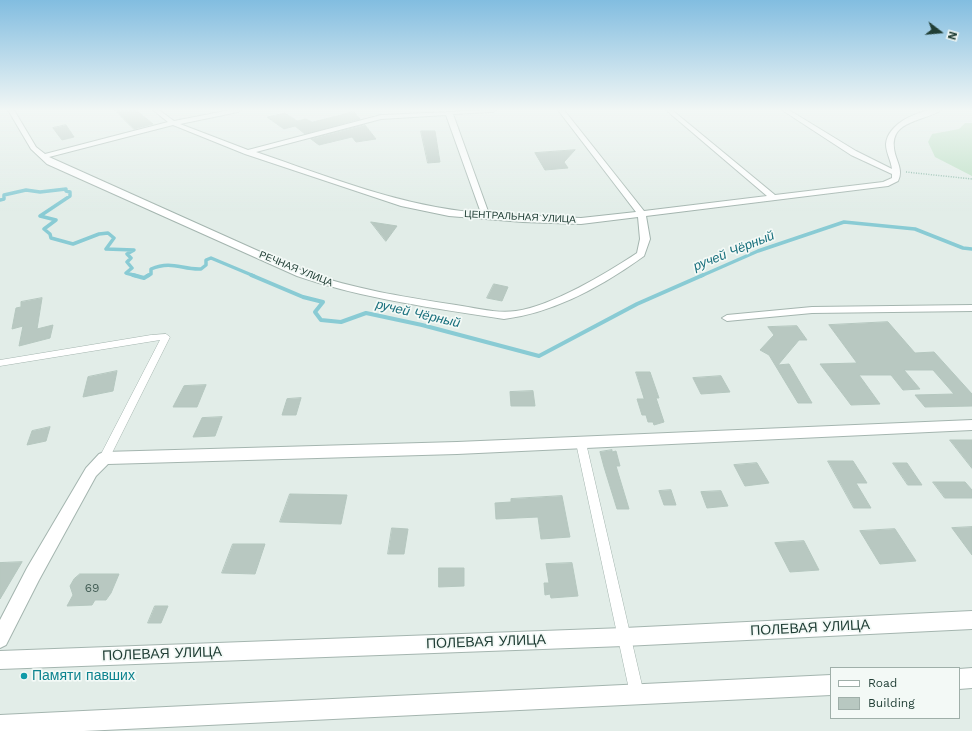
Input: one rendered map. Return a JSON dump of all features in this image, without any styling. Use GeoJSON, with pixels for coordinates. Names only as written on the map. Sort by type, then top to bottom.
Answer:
{"type":"FeatureCollection","features":[{"type":"Feature","properties":{"kind":"street","name":"РЕЧНАЯ УЛИЦА"},"geometry":{"type":"LineString","coordinates":[[31,144],[42,157],[50,162],[301,274],[350,289],[384,297],[492,315],[517,316],[529,312],[628,263],[641,254],[645,239],[642,214]]}},
{"type":"Feature","properties":{"kind":"street"},"geometry":{"type":"LineString","coordinates":[[42,157],[93,144]]}},
{"type":"Feature","properties":{"kind":"street","name":"ЦЕНТРАЛЬНАЯ УЛИЦА"},"geometry":{"type":"LineString","coordinates":[[227,144],[404,204],[427,210],[555,221],[581,221],[885,184],[895,179],[897,172]]}},
{"type":"Feature","properties":{"kind":"street"},"geometry":{"type":"LineString","coordinates":[[248,152],[277,144]]}},
{"type":"Feature","properties":{"kind":"street"},"geometry":{"type":"LineString","coordinates":[[460,144],[486,216]]}},
{"type":"Feature","properties":{"kind":"street"},"geometry":{"type":"LineString","coordinates":[[588,144],[642,214]]}},
{"type":"Feature","properties":{"kind":"street"},"geometry":{"type":"LineString","coordinates":[[710,144],[774,198]]}},
{"type":"Feature","properties":{"kind":"street"},"geometry":{"type":"LineString","coordinates":[[841,144],[879,167],[897,172]]}},
{"type":"Feature","properties":{"kind":"street"},"geometry":{"type":"LineString","coordinates":[[890,144],[897,172]]}},
{"type":"Feature","properties":{"kind":"street"},"geometry":{"type":"LineString","coordinates":[[727,318],[812,310],[972,308]]}},
{"type":"Feature","properties":{"kind":"street"},"geometry":{"type":"LineString","coordinates":[[0,639],[33,574],[90,472],[104,458],[581,443],[972,425]]}},
{"type":"Feature","properties":{"kind":"street","name":"ПОЛЕВАЯ УЛИЦА"},"geometry":{"type":"LineString","coordinates":[[0,660],[624,637],[972,620]]}},
{"type":"Feature","properties":{"kind":"street"},"geometry":{"type":"LineString","coordinates":[[960,679],[972,678]]}},
{"type":"Feature","properties":{"kind":"street"},"geometry":{"type":"LineString","coordinates":[[0,725],[830,685]]}},
{"type":"Feature","properties":{"kind":"lane"},"geometry":{"type":"LineString","coordinates":[[0,363],[151,338],[166,337],[104,458]]}},
{"type":"Feature","properties":{"kind":"lane"},"geometry":{"type":"LineString","coordinates":[[581,443],[637,694]]}},
{"type":"Feature","properties":{"kind":"path"},"geometry":{"type":"LineString","coordinates":[[897,172],[972,180]]}},
{"type":"Feature","properties":{"kind":"green space"},"geometry":{"type":"Polygon","coordinates":[[[929,144],[972,144],[972,176],[935,157],[929,144]]]}},
{"type":"Feature","properties":{"kind":"building"},"geometry":{"type":"Polygon","coordinates":[[[424,144],[437,144],[440,162],[428,163],[424,144]]]}},
{"type":"Feature","properties":{"kind":"building"},"geometry":{"type":"Polygon","coordinates":[[[575,150],[564,162],[568,168],[545,170],[535,153],[575,150]]]}},
{"type":"Feature","properties":{"kind":"building"},"geometry":{"type":"Polygon","coordinates":[[[371,222],[397,226],[386,241],[371,222]]]}},
{"type":"Feature","properties":{"kind":"building"},"geometry":{"type":"Polygon","coordinates":[[[494,284],[508,287],[502,301],[487,298],[494,284]]]}},
{"type":"Feature","properties":{"kind":"building"},"geometry":{"type":"Polygon","coordinates":[[[42,298],[37,329],[53,325],[50,338],[19,346],[23,326],[12,329],[16,308],[21,307],[21,302],[42,298]]]}},
{"type":"Feature","properties":{"kind":"building"},"geometry":{"type":"Polygon","coordinates":[[[888,322],[915,353],[934,352],[972,394],[972,406],[925,407],[915,395],[954,394],[933,370],[904,370],[920,389],[903,390],[891,375],[859,375],[880,404],[851,405],[820,364],[857,363],[829,325],[888,322]]]}},
{"type":"Feature","properties":{"kind":"building"},"geometry":{"type":"Polygon","coordinates":[[[797,326],[807,340],[799,340],[778,365],[789,364],[812,403],[798,403],[769,355],[760,350],[774,335],[768,327],[797,326]]]}},
{"type":"Feature","properties":{"kind":"building"},"geometry":{"type":"Polygon","coordinates":[[[117,371],[113,391],[83,397],[88,377],[117,371]]]}},
{"type":"Feature","properties":{"kind":"building"},"geometry":{"type":"Polygon","coordinates":[[[636,372],[650,372],[659,398],[656,398],[664,422],[654,425],[653,422],[648,422],[646,415],[642,415],[637,399],[644,399],[636,372]]]}},
{"type":"Feature","properties":{"kind":"building"},"geometry":{"type":"Polygon","coordinates":[[[721,376],[730,392],[701,394],[693,378],[721,376]]]}},
{"type":"Feature","properties":{"kind":"building"},"geometry":{"type":"Polygon","coordinates":[[[206,385],[197,407],[173,407],[184,386],[206,385]]]}},
{"type":"Feature","properties":{"kind":"building"},"geometry":{"type":"Polygon","coordinates":[[[533,391],[535,406],[511,406],[510,392],[533,391]]]}},
{"type":"Feature","properties":{"kind":"building"},"geometry":{"type":"Polygon","coordinates":[[[301,398],[296,415],[282,415],[287,399],[301,398]]]}},
{"type":"Feature","properties":{"kind":"building"},"geometry":{"type":"Polygon","coordinates":[[[222,417],[215,436],[193,437],[202,418],[222,417]]]}},
{"type":"Feature","properties":{"kind":"building"},"geometry":{"type":"Polygon","coordinates":[[[50,427],[46,441],[27,445],[32,431],[50,427]]]}},
{"type":"Feature","properties":{"kind":"building"},"geometry":{"type":"Polygon","coordinates":[[[950,440],[972,440],[972,468],[950,440]]]}},
{"type":"Feature","properties":{"kind":"building"},"geometry":{"type":"Polygon","coordinates":[[[612,450],[612,452],[616,451],[620,466],[616,466],[629,509],[617,509],[604,467],[600,452],[612,450]]]}},
{"type":"Feature","properties":{"kind":"building"},"geometry":{"type":"Polygon","coordinates":[[[828,461],[853,461],[867,483],[856,483],[871,508],[854,508],[828,461]]]}},
{"type":"Feature","properties":{"kind":"building"},"geometry":{"type":"Polygon","coordinates":[[[757,463],[769,483],[745,486],[734,465],[757,463]]]}},
{"type":"Feature","properties":{"kind":"building"},"geometry":{"type":"Polygon","coordinates":[[[893,463],[907,463],[922,485],[908,485],[893,463]]]}},
{"type":"Feature","properties":{"kind":"building"},"geometry":{"type":"Polygon","coordinates":[[[933,482],[965,482],[972,490],[972,498],[945,498],[933,482]]]}},
{"type":"Feature","properties":{"kind":"building"},"geometry":{"type":"Polygon","coordinates":[[[671,490],[676,505],[664,505],[659,491],[671,490]]]}},
{"type":"Feature","properties":{"kind":"building"},"geometry":{"type":"Polygon","coordinates":[[[721,491],[728,506],[707,508],[701,492],[721,491]]]}},
{"type":"Feature","properties":{"kind":"building"},"geometry":{"type":"Polygon","coordinates":[[[290,494],[347,495],[341,524],[280,522],[290,494]]]}},
{"type":"Feature","properties":{"kind":"building"},"geometry":{"type":"Polygon","coordinates":[[[562,496],[570,537],[541,539],[538,517],[496,519],[495,503],[511,502],[511,499],[562,496]]]}},
{"type":"Feature","properties":{"kind":"building"},"geometry":{"type":"Polygon","coordinates":[[[972,527],[972,555],[952,528],[972,527]]]}},
{"type":"Feature","properties":{"kind":"building"},"geometry":{"type":"Polygon","coordinates":[[[392,528],[408,529],[404,554],[388,554],[392,528]]]}},
{"type":"Feature","properties":{"kind":"building"},"geometry":{"type":"Polygon","coordinates":[[[895,529],[916,561],[880,564],[860,531],[895,529]]]}},
{"type":"Feature","properties":{"kind":"building"},"geometry":{"type":"Polygon","coordinates":[[[804,541],[819,570],[790,572],[775,543],[804,541]]]}},
{"type":"Feature","properties":{"kind":"building"},"geometry":{"type":"Polygon","coordinates":[[[233,544],[265,544],[255,574],[222,573],[233,544]]]}},
{"type":"Feature","properties":{"kind":"building"},"geometry":{"type":"Polygon","coordinates":[[[22,562],[0,599],[0,563],[22,562]]]}},
{"type":"Feature","properties":{"kind":"building"},"geometry":{"type":"Polygon","coordinates":[[[572,563],[578,596],[551,598],[550,594],[545,595],[544,583],[549,583],[546,564],[572,563]]]}},
{"type":"Feature","properties":{"kind":"building"},"geometry":{"type":"Polygon","coordinates":[[[439,568],[464,568],[464,586],[439,587],[439,568]]]}},
{"type":"Feature","properties":{"kind":"building"},"geometry":{"type":"Polygon","coordinates":[[[80,574],[119,574],[111,593],[106,600],[95,600],[92,605],[67,606],[73,595],[70,586],[74,579],[80,574]]]}},
{"type":"Feature","properties":{"kind":"building"},"geometry":{"type":"Polygon","coordinates":[[[155,606],[168,606],[161,623],[148,623],[155,606]]]}},
{"type":"Feature","properties":{"kind":"waterway","name":"ручей Чёрный"},"geometry":{"type":"LineString","coordinates":[[0,200],[4,199],[4,195],[26,190],[40,192],[66,189],[66,191],[70,192],[70,196],[40,216],[56,220],[44,229],[50,234],[51,238],[73,244],[99,234],[108,233],[114,238],[106,249],[134,250],[127,254],[131,258],[127,262],[132,268],[126,273],[137,276]]}},
{"type":"Feature","properties":{"kind":"waterway","name":"ручей Чёрный"},"geometry":{"type":"LineString","coordinates":[[701,276],[758,251],[844,222],[915,229],[963,248],[972,249]]}},
{"type":"Feature","properties":{"kind":"waterway","name":"ручей Чёрный"},"geometry":{"type":"LineString","coordinates":[[149,275],[151,274],[151,269],[165,265],[201,269],[206,265],[206,260],[211,258],[254,276]]}},
{"type":"Feature","properties":{"kind":"waterway","name":"ручей Чёрный"},"geometry":{"type":"LineString","coordinates":[[133,275],[144,278],[149,275]]}},
{"type":"Feature","properties":{"kind":"waterway","name":"ручей Чёрный"},"geometry":{"type":"LineString","coordinates":[[251,275],[303,297],[323,302],[315,312],[321,320],[341,322],[366,313],[422,325],[539,356],[637,304],[703,275]]}},
{"type":"Feature","properties":{"kind":"place","name":"Памяти павших"},"geometry":{"type":"Point","coordinates":[24,676]}}]}
